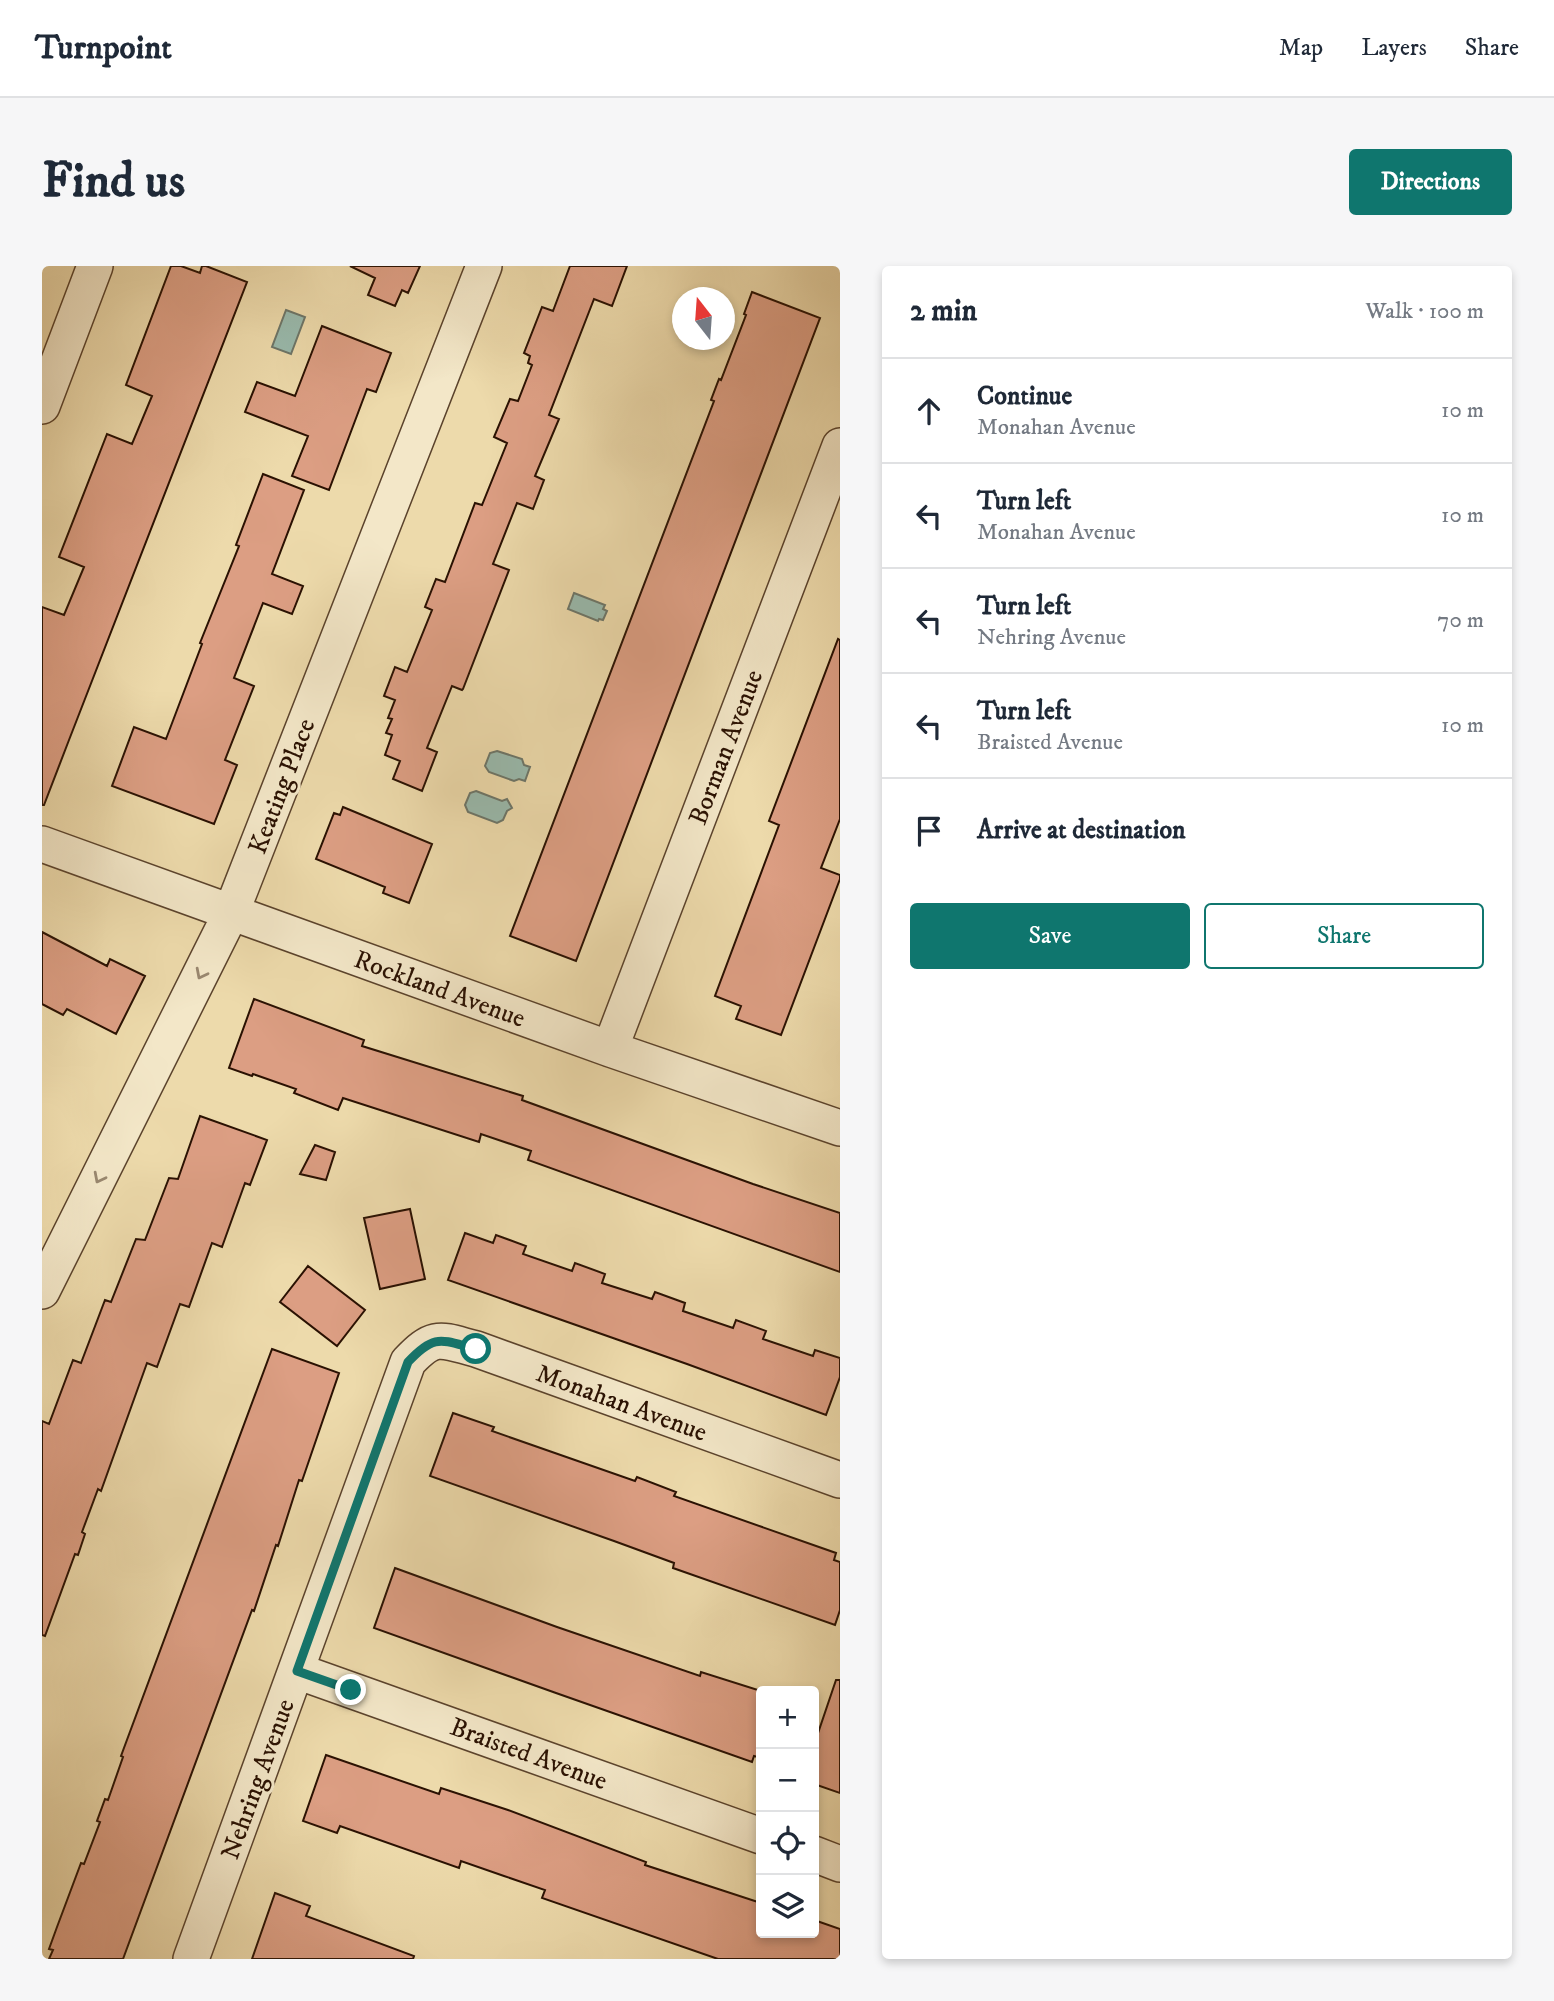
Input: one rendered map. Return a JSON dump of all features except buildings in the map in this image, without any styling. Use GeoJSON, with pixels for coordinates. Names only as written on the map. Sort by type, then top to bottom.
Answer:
{"type":"FeatureCollection","features":[{"type":"Feature","properties":{"kind":"street"},"geometry":{"type":"LineString","coordinates":[[42,406],[95,266]]}},
{"type":"Feature","properties":{"kind":"street","name":"Keating Place"},"geometry":{"type":"LineString","coordinates":[[42,1291],[231,913],[484,266]]}},
{"type":"Feature","properties":{"kind":"street","name":"Borman Avenue"},"geometry":{"type":"LineString","coordinates":[[610,1049],[840,446]]}},
{"type":"Feature","properties":{"kind":"street","name":"Rockland Avenue"},"geometry":{"type":"LineString","coordinates":[[42,844],[610,1049],[840,1128]]}},
{"type":"Feature","properties":{"kind":"street","name":"Monahan Avenue"},"geometry":{"type":"LineString","coordinates":[[408,1362],[423,1346],[441,1340],[476,1349],[840,1480]]}},
{"type":"Feature","properties":{"kind":"street","name":"Nehring Avenue"},"geometry":{"type":"LineString","coordinates":[[191,1959],[408,1362]]}},
{"type":"Feature","properties":{"kind":"street","name":"Braisted Avenue"},"geometry":{"type":"LineString","coordinates":[[297,1671],[756,1834]]}},
{"type":"Feature","properties":{"kind":"street"},"geometry":{"type":"LineString","coordinates":[[819,1856],[840,1864]]}},
{"type":"Feature","properties":{"kind":"shaded area"},"geometry":{"type":"Polygon","coordinates":[[[286,310],[305,317],[291,354],[272,347],[286,310]]]}},
{"type":"Feature","properties":{"kind":"shaded area"},"geometry":{"type":"Polygon","coordinates":[[[574,593],[605,605],[603,609],[607,611],[603,620],[598,621],[568,609],[574,593]]]}},
{"type":"Feature","properties":{"kind":"shaded area"},"geometry":{"type":"Polygon","coordinates":[[[497,751],[522,759],[524,765],[530,767],[525,781],[514,781],[489,772],[485,766],[490,753],[497,751]]]}},
{"type":"Feature","properties":{"kind":"shaded area"},"geometry":{"type":"Polygon","coordinates":[[[476,791],[502,801],[507,799],[512,808],[507,811],[503,820],[497,823],[468,812],[465,805],[470,793],[476,791]]]}},
{"type":"Feature","properties":{"kind":"route"},"geometry":{"type":"LineString","coordinates":[[351,1690],[297,1671],[408,1362],[423,1346],[441,1340],[476,1349]]}}]}
